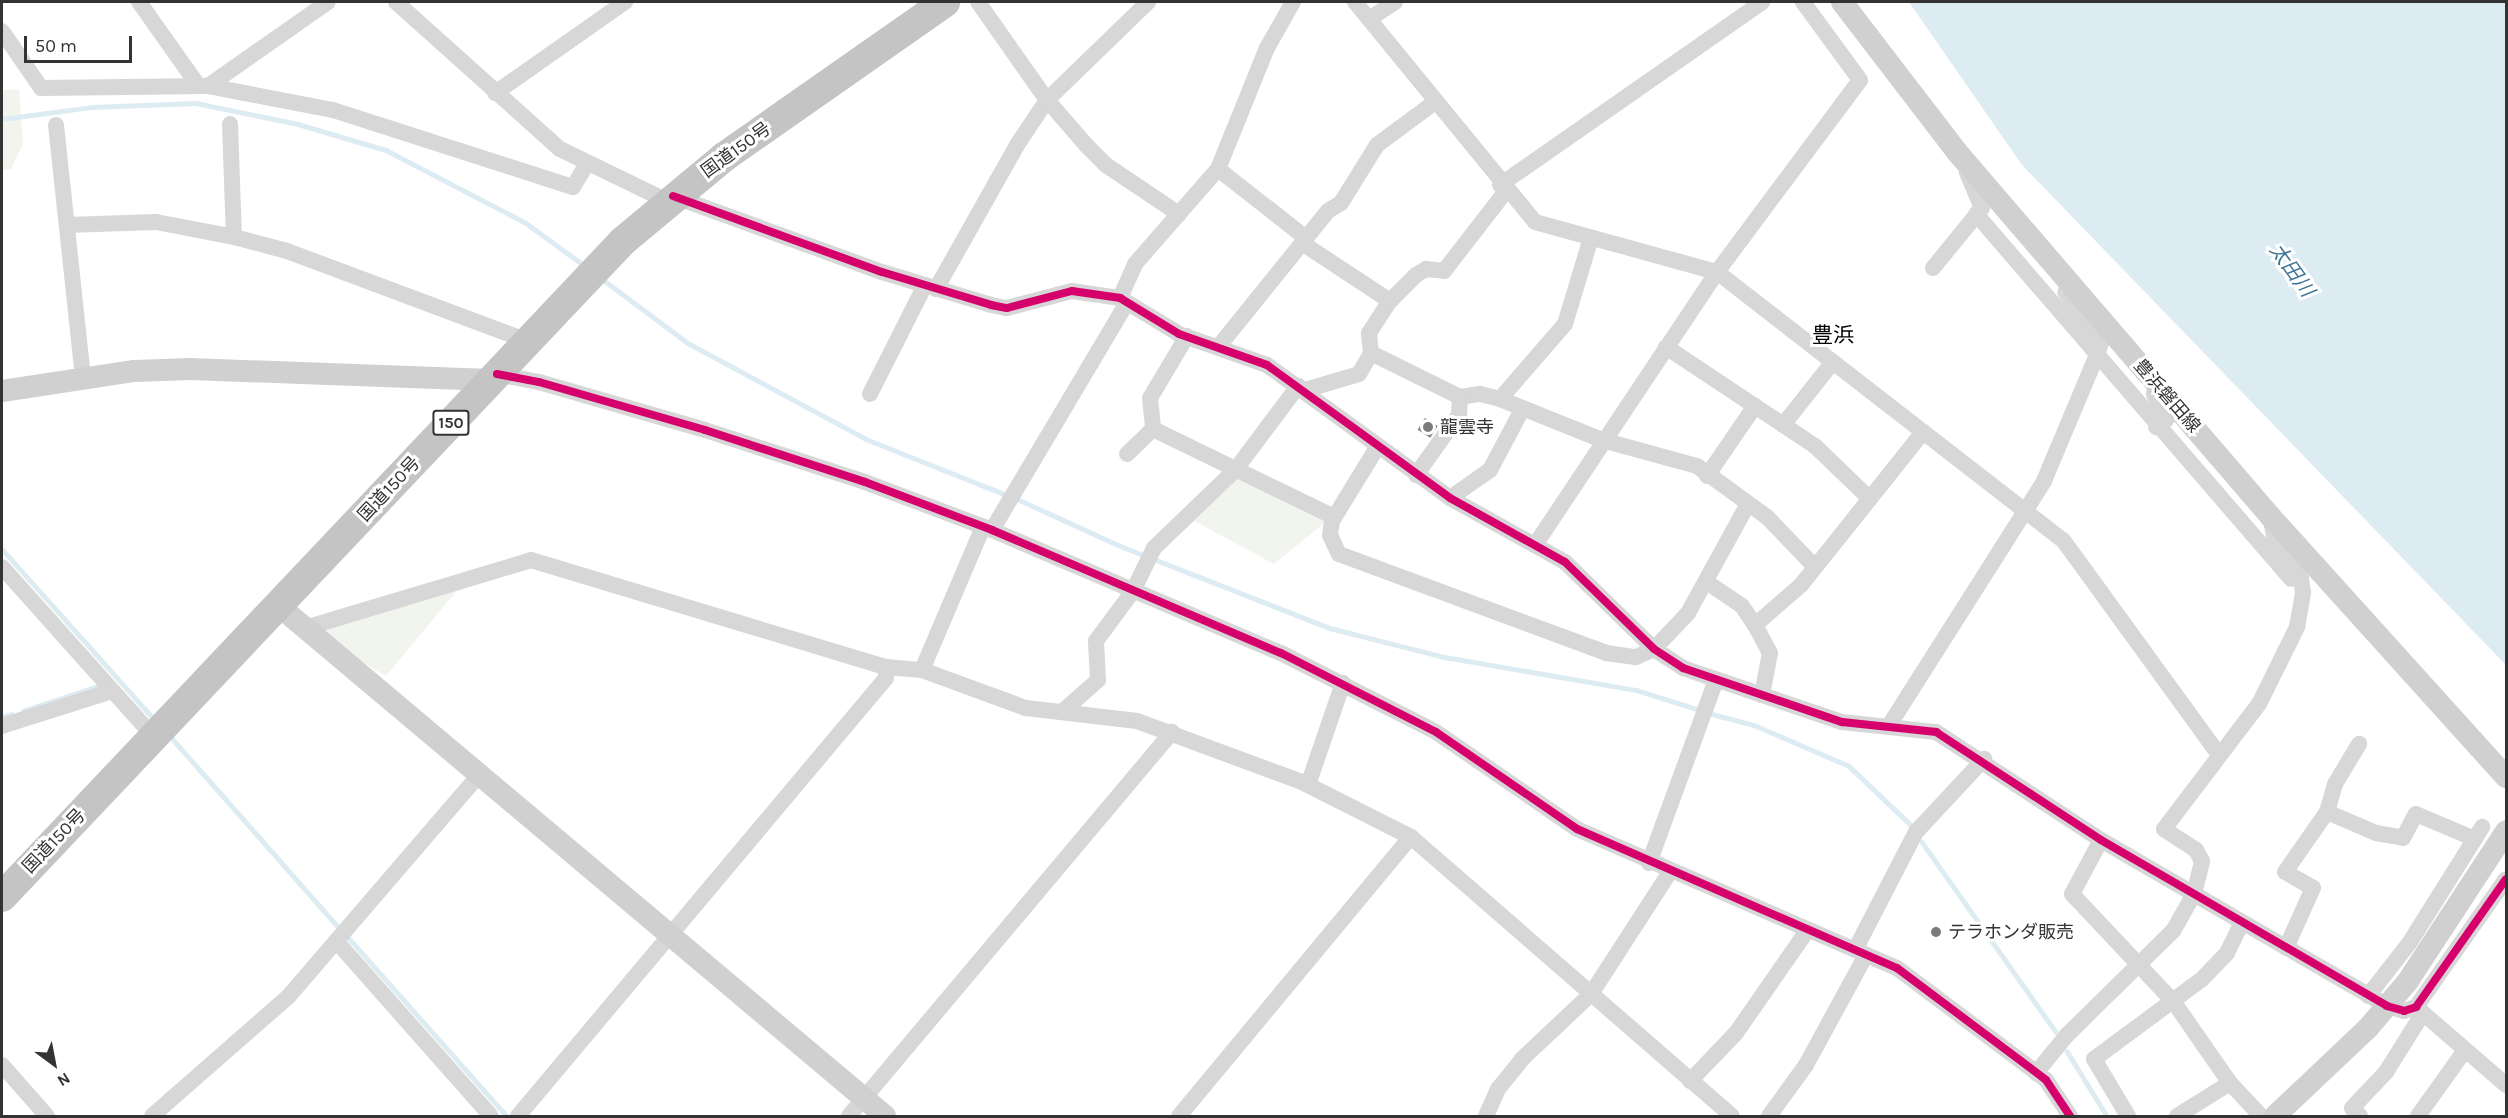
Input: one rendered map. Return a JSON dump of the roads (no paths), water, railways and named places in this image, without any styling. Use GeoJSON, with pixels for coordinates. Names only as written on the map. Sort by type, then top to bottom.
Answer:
{"type":"FeatureCollection","features":[{"type":"Feature","properties":{"kind":"highway","name":"国道150号"},"geometry":{"type":"LineString","coordinates":[[2,897],[528,341],[670,198],[945,2]]}},
{"type":"Feature","properties":{"kind":"street"},"geometry":{"type":"LineString","coordinates":[[139,2],[202,85]]}},
{"type":"Feature","properties":{"kind":"street"},"geometry":{"type":"LineString","coordinates":[[202,85],[328,2]]}},
{"type":"Feature","properties":{"kind":"street"},"geometry":{"type":"LineString","coordinates":[[396,2],[551,142],[587,164],[670,198],[931,287],[1007,308],[1072,291],[1124,301],[1186,336],[1267,365],[1302,388],[1416,475],[1450,498],[1565,562],[1654,649],[1683,668],[1842,722],[1890,724],[1936,732],[1984,759],[2101,840],[2378,1001],[2404,1011],[2419,1010],[2506,1085]]}},
{"type":"Feature","properties":{"kind":"street"},"geometry":{"type":"LineString","coordinates":[[495,93],[625,2]]}},
{"type":"Feature","properties":{"kind":"street"},"geometry":{"type":"LineString","coordinates":[[978,2],[1047,100],[1106,165],[1179,214]]}},
{"type":"Feature","properties":{"kind":"street"},"geometry":{"type":"LineString","coordinates":[[870,394],[931,287],[1047,100],[1148,2]]}},
{"type":"Feature","properties":{"kind":"street"},"geometry":{"type":"LineString","coordinates":[[922,670],[988,529],[1124,301],[1135,264],[1218,169],[1267,48],[1293,2]]}},
{"type":"Feature","properties":{"kind":"street"},"geometry":{"type":"LineString","coordinates":[[1355,2],[1503,188],[1535,222],[1717,272],[2063,540],[2218,755]]}},
{"type":"Feature","properties":{"kind":"street"},"geometry":{"type":"LineString","coordinates":[[1369,19],[1395,2]]}},
{"type":"Feature","properties":{"kind":"street"},"geometry":{"type":"LineString","coordinates":[[1062,712],[1098,680],[1096,641],[1133,591],[1169,529],[1236,469],[1302,388],[1359,374],[1371,353],[1369,333],[1390,302],[1426,269],[1444,271],[1503,188],[1762,2]]}},
{"type":"Feature","properties":{"kind":"street"},"geometry":{"type":"LineString","coordinates":[[1535,545],[1602,440],[1717,272],[1860,80],[1803,2]]}},
{"type":"Feature","properties":{"kind":"street","name":"豊浜磐田線"},"geometry":{"type":"LineString","coordinates":[[1842,2],[1958,152],[2270,516],[2506,777]]}},
{"type":"Feature","properties":{"kind":"street"},"geometry":{"type":"LineString","coordinates":[[2,31],[41,88],[202,85],[333,110],[573,188],[587,164]]}},
{"type":"Feature","properties":{"kind":"street"},"geometry":{"type":"LineString","coordinates":[[1219,346],[1304,241],[1341,203],[1377,145],[1435,102]]}},
{"type":"Feature","properties":{"kind":"street"},"geometry":{"type":"LineString","coordinates":[[230,124],[234,237]]}},
{"type":"Feature","properties":{"kind":"street"},"geometry":{"type":"LineString","coordinates":[[56,125],[83,378]]}},
{"type":"Feature","properties":{"kind":"street"},"geometry":{"type":"LineString","coordinates":[[1933,268],[1982,204],[1958,152]]}},
{"type":"Feature","properties":{"kind":"street"},"geometry":{"type":"LineString","coordinates":[[1218,169],[1304,241],[1390,302]]}},
{"type":"Feature","properties":{"kind":"street"},"geometry":{"type":"LineString","coordinates":[[1976,214],[2156,427],[2303,593]]}},
{"type":"Feature","properties":{"kind":"street"},"geometry":{"type":"LineString","coordinates":[[67,225],[156,222],[234,237],[287,251],[528,341]]}},
{"type":"Feature","properties":{"kind":"street"},"geometry":{"type":"LineString","coordinates":[[1500,399],[1565,324],[1591,237]]}},
{"type":"Feature","properties":{"kind":"street"},"geometry":{"type":"LineString","coordinates":[[1890,724],[2044,481],[2102,343],[2055,278],[2048,257]]}},
{"type":"Feature","properties":{"kind":"street"},"geometry":{"type":"LineString","coordinates":[[1153,429],[1150,398],[1186,336]]}},
{"type":"Feature","properties":{"kind":"street"},"geometry":{"type":"LineString","coordinates":[[1666,347],[1815,446],[1870,499]]}},
{"type":"Feature","properties":{"kind":"street"},"geometry":{"type":"LineString","coordinates":[[1371,353],[1460,397],[1480,394],[1500,399],[1602,440],[1697,466],[1707,476],[1790,537],[1815,567]]}},
{"type":"Feature","properties":{"kind":"street"},"geometry":{"type":"LineString","coordinates":[[1783,425],[1833,362]]}},
{"type":"Feature","properties":{"kind":"street"},"geometry":{"type":"LineString","coordinates":[[2,391],[83,378],[190,369],[494,377],[539,381],[705,430],[988,529],[1343,683],[1436,732],[1577,829],[1649,863],[1860,952],[1927,987],[1970,1026],[2036,1073],[2070,1116]]}},
{"type":"Feature","properties":{"kind":"street"},"geometry":{"type":"LineString","coordinates":[[2156,427],[2166,420],[2154,394],[2157,384]]}},
{"type":"Feature","properties":{"kind":"street"},"geometry":{"type":"LineString","coordinates":[[1416,475],[1459,415],[1460,397]]}},
{"type":"Feature","properties":{"kind":"street"},"geometry":{"type":"LineString","coordinates":[[1707,476],[1755,406]]}},
{"type":"Feature","properties":{"kind":"street"},"geometry":{"type":"LineString","coordinates":[[1450,498],[1490,470],[1523,408]]}},
{"type":"Feature","properties":{"kind":"street"},"geometry":{"type":"LineString","coordinates":[[1127,454],[1153,429]]}},
{"type":"Feature","properties":{"kind":"street"},"geometry":{"type":"LineString","coordinates":[[1153,429],[1334,517]]}},
{"type":"Feature","properties":{"kind":"street"},"geometry":{"type":"LineString","coordinates":[[1755,625],[1778,608],[1815,567],[1923,432]]}},
{"type":"Feature","properties":{"kind":"street"},"geometry":{"type":"LineString","coordinates":[[1378,446],[1334,517],[1329,535],[1339,554],[1606,653],[1636,657],[1654,649],[1688,613],[1708,583],[1748,504]]}},
{"type":"Feature","properties":{"kind":"street"},"geometry":{"type":"LineString","coordinates":[[2036,1073],[2067,1035],[2140,966],[2173,931],[2194,894],[2202,861],[2196,850],[2164,829],[2278,673],[2297,627],[2303,593],[2301,578],[2270,528],[2270,516]]}},
{"type":"Feature","properties":{"kind":"street"},"geometry":{"type":"LineString","coordinates":[[305,628],[531,560],[886,667],[922,670],[1026,708],[1137,721],[1172,732],[1308,784],[1411,837],[1732,1116]]}},
{"type":"Feature","properties":{"kind":"street"},"geometry":{"type":"LineString","coordinates":[[2,567],[154,737]]}},
{"type":"Feature","properties":{"kind":"street"},"geometry":{"type":"LineString","coordinates":[[1708,583],[1742,606],[1770,653],[1762,695]]}},
{"type":"Feature","properties":{"kind":"street"},"geometry":{"type":"LineString","coordinates":[[279,606],[481,773],[885,1116]]}},
{"type":"Feature","properties":{"kind":"street"},"geometry":{"type":"LineString","coordinates":[[518,1116],[672,936],[886,678],[886,667]]}},
{"type":"Feature","properties":{"kind":"street"},"geometry":{"type":"LineString","coordinates":[[1649,863],[1716,680]]}},
{"type":"Feature","properties":{"kind":"street"},"geometry":{"type":"LineString","coordinates":[[1308,784],[1343,683]]}},
{"type":"Feature","properties":{"kind":"street"},"geometry":{"type":"LineString","coordinates":[[2,726],[112,691]]}},
{"type":"Feature","properties":{"kind":"street"},"geometry":{"type":"LineString","coordinates":[[849,1116],[1172,732]]}},
{"type":"Feature","properties":{"kind":"street"},"geometry":{"type":"LineString","coordinates":[[2286,948],[2313,888],[2285,872],[2327,812],[2335,784],[2359,744]]}},
{"type":"Feature","properties":{"kind":"street"},"geometry":{"type":"LineString","coordinates":[[1769,1116],[1806,1065],[1916,832],[1984,759]]}},
{"type":"Feature","properties":{"kind":"street"},"geometry":{"type":"LineString","coordinates":[[153,1116],[288,997],[481,773]]}},
{"type":"Feature","properties":{"kind":"street"},"geometry":{"type":"LineString","coordinates":[[2327,812],[2376,833],[2403,838],[2416,814],[2478,833],[2410,942],[2378,1001]]}},
{"type":"Feature","properties":{"kind":"street"},"geometry":{"type":"LineString","coordinates":[[2275,1116],[2452,918],[2506,831]]}},
{"type":"Feature","properties":{"kind":"street"},"geometry":{"type":"LineString","coordinates":[[1179,1116],[1411,837]]}},
{"type":"Feature","properties":{"kind":"street"},"geometry":{"type":"LineString","coordinates":[[2101,840],[2072,894],[2173,1001],[2230,1083],[2261,1116]]}},
{"type":"Feature","properties":{"kind":"street"},"geometry":{"type":"LineString","coordinates":[[1486,1116],[1498,1089],[1522,1059],[1591,994],[1671,872]]}},
{"type":"Feature","properties":{"kind":"street"},"geometry":{"type":"LineString","coordinates":[[2360,1116],[2352,1108],[2386,1072],[2419,1010],[2506,879]]}},
{"type":"Feature","properties":{"kind":"street"},"geometry":{"type":"LineString","coordinates":[[2128,1116],[2094,1059],[2173,1001],[2227,953],[2242,922]]}},
{"type":"Feature","properties":{"kind":"street"},"geometry":{"type":"LineString","coordinates":[[1690,1081],[1736,1033],[1807,930]]}},
{"type":"Feature","properties":{"kind":"street"},"geometry":{"type":"LineString","coordinates":[[337,942],[491,1116]]}},
{"type":"Feature","properties":{"kind":"street"},"geometry":{"type":"LineString","coordinates":[[2418,1116],[2465,1050]]}},
{"type":"Feature","properties":{"kind":"street"},"geometry":{"type":"LineString","coordinates":[[2,1065],[47,1116]]}},
{"type":"Feature","properties":{"kind":"street"},"geometry":{"type":"LineString","coordinates":[[2177,1116],[2230,1083]]}},
{"type":"Feature","properties":{"kind":"water","name":"太田川"},"geometry":{"type":"Polygon","coordinates":[[[1909,2],[2506,2],[2506,665],[2022,165],[1909,2]]]}},
{"type":"Feature","properties":{"kind":"waterway"},"geometry":{"type":"LineString","coordinates":[[2,119],[92,107],[196,103],[298,124],[386,150],[526,223],[585,266]]}},
{"type":"Feature","properties":{"kind":"waterway"},"geometry":{"type":"LineString","coordinates":[[601,278],[688,343],[866,439],[1007,495]]}},
{"type":"Feature","properties":{"kind":"waterway"},"geometry":{"type":"LineString","coordinates":[[1015,498],[1118,545],[1330,628],[1445,657],[1636,690],[1700,710]]}},
{"type":"Feature","properties":{"kind":"waterway"},"geometry":{"type":"LineString","coordinates":[[2,549],[156,721]]}},
{"type":"Feature","properties":{"kind":"waterway"},"geometry":{"type":"LineString","coordinates":[[23,711],[101,685]]}},
{"type":"Feature","properties":{"kind":"waterway"},"geometry":{"type":"LineString","coordinates":[[1708,713],[1754,725],[1849,766],[1911,825]]}},
{"type":"Feature","properties":{"kind":"waterway"},"geometry":{"type":"LineString","coordinates":[[2,717],[12,714]]}},
{"type":"Feature","properties":{"kind":"waterway"},"geometry":{"type":"LineString","coordinates":[[170,736],[341,930]]}},
{"type":"Feature","properties":{"kind":"waterway"},"geometry":{"type":"LineString","coordinates":[[1922,842],[2056,1032]]}},
{"type":"Feature","properties":{"kind":"waterway"},"geometry":{"type":"LineString","coordinates":[[347,936],[507,1116]]}},
{"type":"Feature","properties":{"kind":"waterway"},"geometry":{"type":"LineString","coordinates":[[2067,1051],[2107,1116]]}},
{"type":"Feature","properties":{"kind":"place","name":"龍雲寺"},"geometry":{"type":"Point","coordinates":[1428,427]}},
{"type":"Feature","properties":{"kind":"place","name":"テラホンダ販売"},"geometry":{"type":"Point","coordinates":[1936,932]}},
{"type":"Feature","properties":{"kind":"district","name":"豊浜"},"geometry":{"type":"Point","coordinates":[1833,335]}}]}
